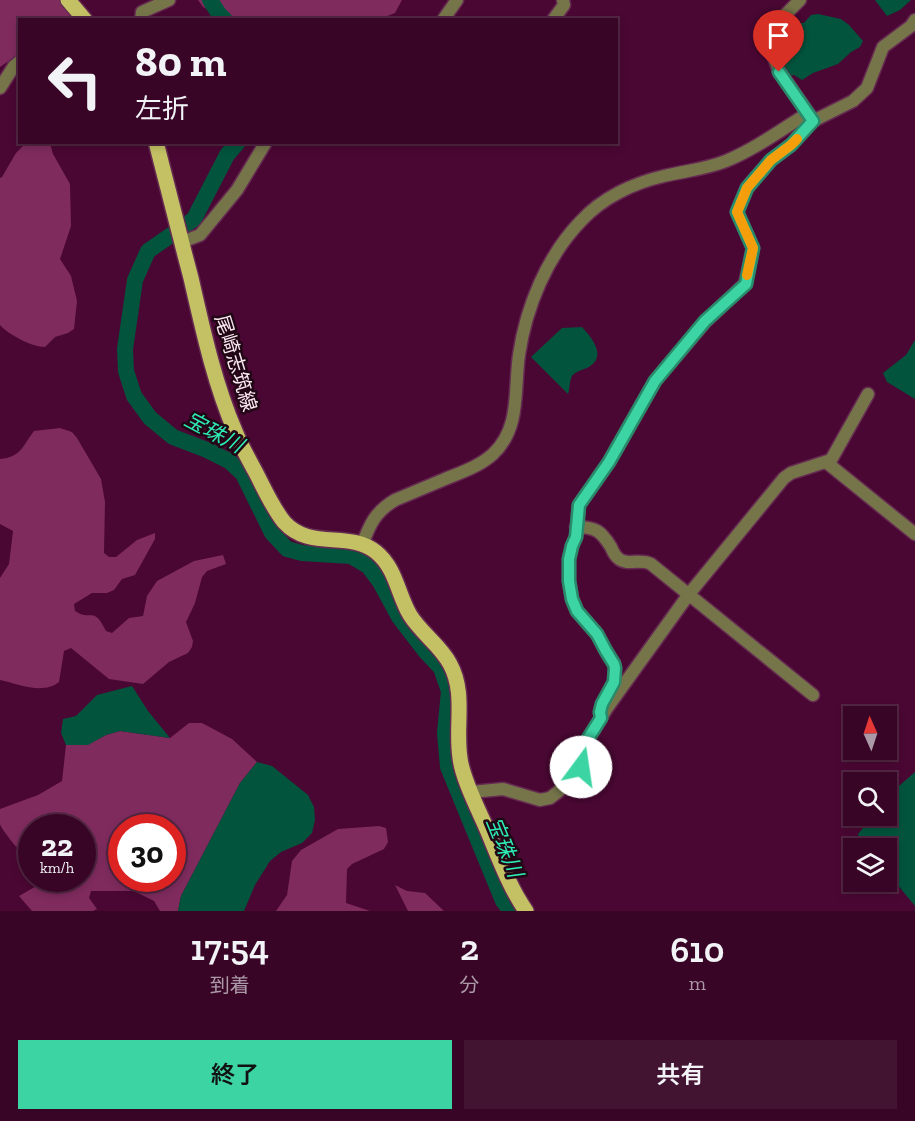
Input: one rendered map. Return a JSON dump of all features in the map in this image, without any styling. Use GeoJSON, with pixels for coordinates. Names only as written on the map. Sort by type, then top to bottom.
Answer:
{"type":"FeatureCollection","features":[{"type":"Feature","properties":{"kind":"main road"},"geometry":{"type":"LineString","coordinates":[[68,0],[83,18]]}},
{"type":"Feature","properties":{"kind":"main road","name":"尾崎志筑線"},"geometry":{"type":"LineString","coordinates":[[157,144],[208,351],[235,432],[273,506],[285,523],[301,535],[320,540],[345,541],[362,545],[376,552],[389,566],[411,616],[449,662],[457,678],[460,696],[458,732],[460,760],[471,792],[514,893],[526,911]]}},
{"type":"Feature","properties":{"kind":"street"},"geometry":{"type":"LineString","coordinates":[[141,18],[142,12],[169,0]]}},
{"type":"Feature","properties":{"kind":"street"},"geometry":{"type":"LineString","coordinates":[[444,18],[457,0]]}},
{"type":"Feature","properties":{"kind":"street"},"geometry":{"type":"LineString","coordinates":[[554,18],[564,5],[563,0]]}},
{"type":"Feature","properties":{"kind":"street"},"geometry":{"type":"LineString","coordinates":[[800,0],[773,27],[770,47],[779,72],[811,117]]}},
{"type":"Feature","properties":{"kind":"street"},"geometry":{"type":"LineString","coordinates":[[362,545],[374,518],[387,505],[477,465],[492,456],[502,444],[513,417],[519,356],[532,304],[559,248],[587,214],[609,198],[640,183],[712,166],[740,155],[811,117],[854,101],[867,88],[883,47],[911,26],[915,20]]}},
{"type":"Feature","properties":{"kind":"street"},"geometry":{"type":"LineString","coordinates":[[0,88],[18,63]]}},
{"type":"Feature","properties":{"kind":"street"},"geometry":{"type":"LineString","coordinates":[[601,718],[602,704],[614,682],[615,668],[597,634],[577,611],[572,599],[569,559],[576,537],[579,505],[609,462],[655,381],[705,321],[746,284],[753,248],[737,212],[747,188],[771,160],[791,145],[811,117]]}},
{"type":"Feature","properties":{"kind":"street"},"geometry":{"type":"LineString","coordinates":[[180,234],[200,234],[237,190],[265,144]]}},
{"type":"Feature","properties":{"kind":"street"},"geometry":{"type":"LineString","coordinates":[[471,792],[499,789],[536,800],[544,800],[559,791],[580,769],[584,745],[689,594],[784,478],[791,473],[831,460],[868,394]]}},
{"type":"Feature","properties":{"kind":"street"},"geometry":{"type":"LineString","coordinates":[[826,462],[915,534]]}},
{"type":"Feature","properties":{"kind":"street"},"geometry":{"type":"LineString","coordinates":[[576,527],[594,528],[603,535],[620,560],[647,561],[813,695]]}},
{"type":"Feature","properties":{"kind":"shaded area"},"geometry":{"type":"Polygon","coordinates":[[[0,0],[62,0],[72,18],[18,18],[18,55],[0,67],[0,0]]]}},
{"type":"Feature","properties":{"kind":"shaded area"},"geometry":{"type":"Polygon","coordinates":[[[198,0],[402,0],[395,13],[382,18],[224,18],[203,7],[198,0]]]}},
{"type":"Feature","properties":{"kind":"shaded area"},"geometry":{"type":"Polygon","coordinates":[[[875,0],[911,0],[900,10],[887,16],[875,0]]]}},
{"type":"Feature","properties":{"kind":"shaded area"},"geometry":{"type":"Polygon","coordinates":[[[818,14],[841,19],[863,41],[860,47],[838,64],[813,73],[802,80],[794,75],[789,76],[779,47],[780,30],[796,23],[804,23],[811,15],[818,14]]]}},
{"type":"Feature","properties":{"kind":"shaded area"},"geometry":{"type":"Polygon","coordinates":[[[25,144],[50,144],[53,154],[70,184],[71,226],[60,259],[71,276],[77,301],[74,329],[55,337],[45,347],[21,340],[0,325],[0,178],[16,153],[25,144]]]}},
{"type":"Feature","properties":{"kind":"shaded area"},"geometry":{"type":"Polygon","coordinates":[[[582,327],[596,347],[597,358],[589,367],[572,376],[568,394],[531,357],[562,328],[582,327]]]}},
{"type":"Feature","properties":{"kind":"shaded area"},"geometry":{"type":"Polygon","coordinates":[[[915,340],[915,399],[887,382],[883,373],[906,355],[915,340]]]}},
{"type":"Feature","properties":{"kind":"shaded area"},"geometry":{"type":"Polygon","coordinates":[[[60,428],[72,432],[77,438],[101,479],[105,502],[104,553],[109,557],[116,557],[137,540],[155,533],[155,539],[135,575],[122,579],[114,590],[107,593],[92,593],[74,604],[75,611],[95,616],[106,631],[112,633],[129,618],[143,616],[147,596],[157,581],[194,561],[223,555],[226,564],[207,571],[202,577],[195,603],[186,622],[193,641],[188,653],[169,662],[143,684],[109,679],[71,648],[64,651],[59,682],[53,686],[38,688],[0,680],[0,578],[9,564],[13,531],[0,524],[0,459],[17,453],[34,431],[60,428]]]}},
{"type":"Feature","properties":{"kind":"shaded area"},"geometry":{"type":"Polygon","coordinates":[[[132,686],[148,711],[170,738],[120,731],[106,735],[88,745],[66,745],[61,733],[63,719],[76,716],[97,695],[132,686]]]}},
{"type":"Feature","properties":{"kind":"shaded area"},"geometry":{"type":"Polygon","coordinates":[[[189,723],[202,723],[232,739],[257,762],[240,783],[186,886],[186,814],[108,814],[108,891],[96,891],[96,814],[18,814],[18,849],[1,827],[0,809],[38,795],[62,781],[66,745],[87,745],[120,731],[170,738],[189,723]]]}},
{"type":"Feature","properties":{"kind":"shaded area"},"geometry":{"type":"Polygon","coordinates":[[[257,762],[272,766],[308,795],[314,807],[315,820],[312,833],[302,843],[281,852],[270,861],[255,885],[244,911],[178,911],[181,896],[183,892],[186,892],[186,886],[240,783],[257,762]]]}},
{"type":"Feature","properties":{"kind":"shaded area"},"geometry":{"type":"Polygon","coordinates":[[[915,772],[915,906],[897,884],[897,838],[859,838],[858,834],[865,826],[897,826],[897,788],[915,772]]]}},
{"type":"Feature","properties":{"kind":"shaded area"},"geometry":{"type":"Polygon","coordinates":[[[379,826],[386,828],[388,842],[384,849],[352,864],[347,869],[346,903],[370,911],[276,911],[287,895],[292,861],[301,850],[338,829],[379,826]]]}},
{"type":"Feature","properties":{"kind":"shaded area"},"geometry":{"type":"Polygon","coordinates":[[[395,885],[407,891],[425,893],[444,911],[408,911],[395,885]]]}},
{"type":"Feature","properties":{"kind":"shaded area"},"geometry":{"type":"Polygon","coordinates":[[[26,892],[91,892],[89,898],[97,909],[93,911],[32,911],[19,896],[26,892]]]}},
{"type":"Feature","properties":{"kind":"shaded area"},"geometry":{"type":"Polygon","coordinates":[[[136,892],[183,892],[178,911],[160,911],[154,901],[136,892]]]}},
{"type":"Feature","properties":{"kind":"waterway","name":"宝珠川"},"geometry":{"type":"LineString","coordinates":[[210,0],[223,18]]}},
{"type":"Feature","properties":{"kind":"waterway","name":"宝珠川"},"geometry":{"type":"LineString","coordinates":[[236,144],[227,155],[194,219],[148,251],[135,280],[125,349],[126,371],[134,396],[150,418],[173,437],[229,461],[243,474],[272,533],[287,549],[302,553],[351,556],[368,566],[380,582],[399,617],[441,668],[449,691],[445,733],[448,767],[503,901],[511,911]]}},
{"type":"Feature","properties":{"kind":"slow traffic"},"geometry":{"type":"LineString","coordinates":[[747,275],[753,248],[737,212],[747,188],[771,160],[797,139]]}},
{"type":"Feature","properties":{"kind":"route"},"geometry":{"type":"LineString","coordinates":[[581,767],[584,745],[601,718],[603,700],[614,682],[615,674],[614,664],[597,634],[577,611],[572,599],[569,559],[576,537],[579,505],[609,462],[655,381],[705,321],[746,284],[753,248],[737,212],[747,188],[771,160],[791,145],[813,121],[779,72]]}}]}
